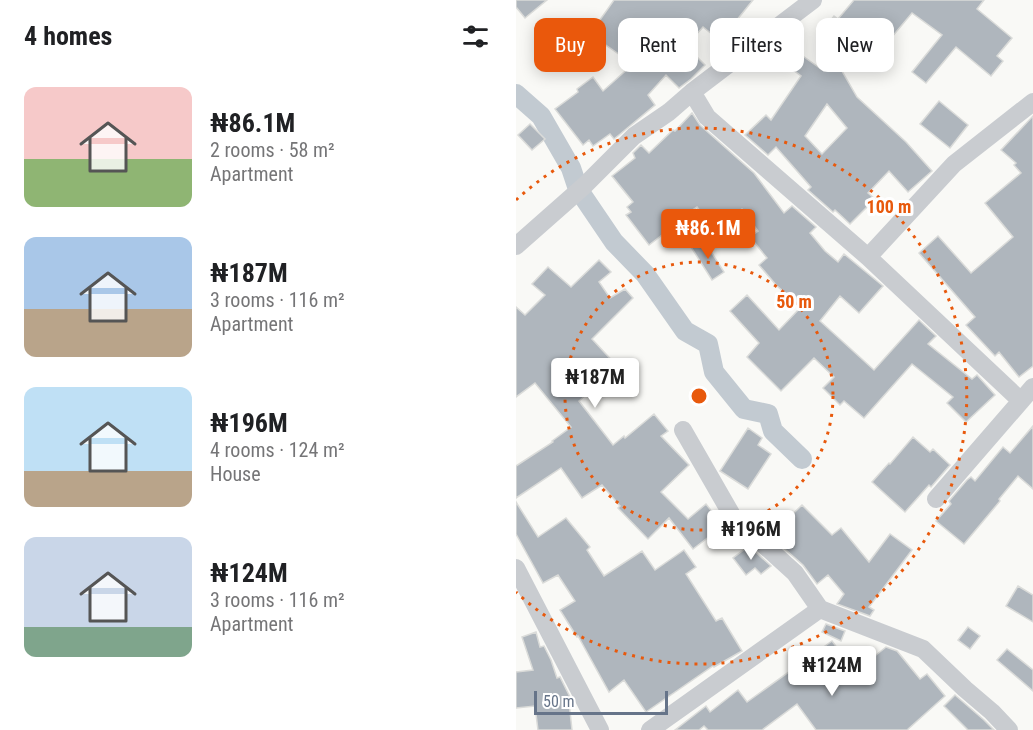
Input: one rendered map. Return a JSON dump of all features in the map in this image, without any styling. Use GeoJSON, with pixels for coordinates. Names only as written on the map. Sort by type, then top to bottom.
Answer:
{"type":"FeatureCollection","features":[{"type":"Feature","properties":{"kind":"street"},"geometry":{"type":"LineString","coordinates":[[516,246],[585,186],[634,136],[669,112],[813,0]]}},
{"type":"Feature","properties":{"kind":"street"},"geometry":{"type":"LineString","coordinates":[[692,92],[707,117],[1027,394],[936,499]]}},
{"type":"Feature","properties":{"kind":"street"},"geometry":{"type":"LineString","coordinates":[[868,257],[954,164],[1033,102]]}},
{"type":"Feature","properties":{"kind":"street"},"geometry":{"type":"LineString","coordinates":[[683,430],[733,517],[795,573],[820,609],[923,649],[1009,730]]}},
{"type":"Feature","properties":{"kind":"street"},"geometry":{"type":"LineString","coordinates":[[516,568],[600,730]]}},
{"type":"Feature","properties":{"kind":"street"},"geometry":{"type":"LineString","coordinates":[[650,730],[820,609]]}},
{"type":"Feature","properties":{"kind":"building"},"geometry":{"type":"Polygon","coordinates":[[[516,0],[547,0],[525,18],[516,7],[516,0]]]}},
{"type":"Feature","properties":{"kind":"building"},"geometry":{"type":"Polygon","coordinates":[[[614,0],[753,0],[738,18],[710,18],[710,33],[703,27],[698,33],[698,18],[618,18],[618,54],[606,45],[606,18],[601,18],[614,0]]]}},
{"type":"Feature","properties":{"kind":"building"},"geometry":{"type":"Polygon","coordinates":[[[854,0],[984,0],[977,9],[1012,38],[997,56],[1003,61],[991,76],[956,47],[926,83],[912,72],[942,35],[912,13],[894,34],[894,18],[839,18],[854,0]]]}},
{"type":"Feature","properties":{"kind":"building"},"geometry":{"type":"Polygon","coordinates":[[[804,57],[816,65],[816,72],[843,72],[857,97],[906,142],[932,171],[908,192],[889,171],[868,193],[875,199],[850,224],[808,190],[811,187],[776,147],[768,155],[745,135],[766,115],[771,120],[801,76],[796,72],[804,72],[804,57]],[[827,104],[805,136],[822,154],[847,128],[827,104]]]}},
{"type":"Feature","properties":{"kind":"building"},"geometry":{"type":"Polygon","coordinates":[[[698,58],[705,65],[698,72],[698,58]]]}},
{"type":"Feature","properties":{"kind":"building"},"geometry":{"type":"Polygon","coordinates":[[[624,72],[698,72],[679,88],[666,75],[648,95],[655,105],[614,139],[610,134],[593,146],[589,140],[583,145],[555,109],[578,92],[577,89],[593,77],[603,91],[624,72]]]}},
{"type":"Feature","properties":{"kind":"building"},"geometry":{"type":"Polygon","coordinates":[[[939,101],[968,125],[950,148],[920,124],[939,101]]]}},
{"type":"Feature","properties":{"kind":"building"},"geometry":{"type":"Polygon","coordinates":[[[692,113],[700,125],[754,173],[784,213],[792,206],[816,227],[810,233],[825,251],[838,262],[844,254],[883,286],[859,313],[840,296],[820,321],[874,370],[919,320],[936,336],[928,344],[972,379],[977,375],[995,395],[966,422],[947,403],[953,397],[912,364],[864,418],[844,401],[840,405],[823,388],[834,377],[814,358],[781,391],[747,357],[759,343],[730,311],[747,295],[779,330],[801,307],[777,286],[759,265],[767,258],[750,237],[758,231],[742,209],[714,229],[697,207],[664,229],[666,232],[649,245],[626,215],[631,212],[627,207],[633,202],[612,176],[635,158],[633,153],[641,145],[649,153],[692,113]]]}},
{"type":"Feature","properties":{"kind":"building"},"geometry":{"type":"Polygon","coordinates":[[[1033,116],[1033,366],[1019,377],[999,352],[995,356],[966,325],[975,317],[919,253],[938,236],[971,273],[1013,237],[985,203],[1021,173],[1014,165],[1016,163],[1001,150],[1033,116]]]}},
{"type":"Feature","properties":{"kind":"building"},"geometry":{"type":"Polygon","coordinates":[[[530,124],[545,139],[532,150],[518,135],[530,124]]]}},
{"type":"Feature","properties":{"kind":"building"},"geometry":{"type":"Polygon","coordinates":[[[703,239],[724,272],[712,280],[691,247],[703,239]]]}},
{"type":"Feature","properties":{"kind":"building"},"geometry":{"type":"Polygon","coordinates":[[[599,260],[611,272],[599,282],[610,298],[625,289],[633,298],[592,339],[618,367],[579,401],[613,445],[654,414],[668,431],[661,436],[689,465],[661,492],[688,519],[706,504],[723,526],[693,549],[669,518],[648,539],[618,508],[620,506],[602,485],[582,498],[561,468],[516,498],[516,466],[553,442],[571,427],[535,383],[516,397],[516,307],[525,315],[545,295],[532,284],[548,267],[571,287],[599,260]]]}},
{"type":"Feature","properties":{"kind":"building"},"geometry":{"type":"Polygon","coordinates":[[[1033,426],[1033,489],[1018,476],[964,544],[936,521],[967,480],[971,477],[975,481],[1003,447],[1010,453],[1033,426]]]}},
{"type":"Feature","properties":{"kind":"building"},"geometry":{"type":"Polygon","coordinates":[[[748,428],[762,438],[758,445],[771,454],[748,489],[720,471],[748,428]]]}},
{"type":"Feature","properties":{"kind":"building"},"geometry":{"type":"Polygon","coordinates":[[[913,437],[930,452],[933,449],[950,465],[905,512],[872,482],[913,437]]]}},
{"type":"Feature","properties":{"kind":"building"},"geometry":{"type":"Polygon","coordinates":[[[516,502],[538,537],[566,518],[590,547],[587,550],[604,576],[642,551],[655,570],[684,550],[696,567],[686,574],[716,621],[722,618],[742,651],[713,666],[646,712],[624,680],[609,692],[578,636],[560,610],[575,601],[558,575],[543,583],[516,534],[516,502]]]}},
{"type":"Feature","properties":{"kind":"building"},"geometry":{"type":"Polygon","coordinates":[[[802,505],[832,535],[841,528],[869,562],[890,534],[912,550],[869,607],[874,610],[870,616],[837,604],[844,594],[828,575],[817,584],[803,565],[770,536],[802,505]]]}},
{"type":"Feature","properties":{"kind":"building"},"geometry":{"type":"Polygon","coordinates":[[[749,546],[771,566],[761,574],[755,568],[746,575],[733,558],[749,546]]]}},
{"type":"Feature","properties":{"kind":"building"},"geometry":{"type":"Polygon","coordinates":[[[1018,586],[1033,595],[1033,622],[1006,606],[1018,586]]]}},
{"type":"Feature","properties":{"kind":"building"},"geometry":{"type":"Polygon","coordinates":[[[826,624],[845,631],[841,641],[822,632],[826,624]]]}},
{"type":"Feature","properties":{"kind":"building"},"geometry":{"type":"Polygon","coordinates":[[[968,627],[980,636],[970,649],[958,640],[968,627]]]}},
{"type":"Feature","properties":{"kind":"building"},"geometry":{"type":"Polygon","coordinates":[[[536,632],[540,647],[544,646],[557,678],[560,677],[572,701],[569,702],[572,730],[538,730],[535,706],[516,708],[516,672],[533,670],[522,637],[536,632]]]}},
{"type":"Feature","properties":{"kind":"building"},"geometry":{"type":"Polygon","coordinates":[[[832,641],[855,672],[886,647],[897,651],[920,679],[927,674],[945,696],[907,730],[816,730],[797,704],[762,730],[708,730],[704,726],[699,730],[675,730],[706,706],[710,712],[738,690],[747,702],[832,641]]]}},
{"type":"Feature","properties":{"kind":"building"},"geometry":{"type":"Polygon","coordinates":[[[1007,649],[1033,670],[1033,691],[997,660],[1007,649]]]}},
{"type":"Feature","properties":{"kind":"building"},"geometry":{"type":"Polygon","coordinates":[[[955,695],[994,730],[968,730],[944,706],[955,695]]]}},
{"type":"Feature","properties":{"kind":"waterway"},"geometry":{"type":"LineString","coordinates":[[516,94],[541,116],[571,168],[578,189],[614,242],[645,274],[685,331],[708,344],[714,372],[744,409],[768,414],[773,431],[802,459]]}}]}
